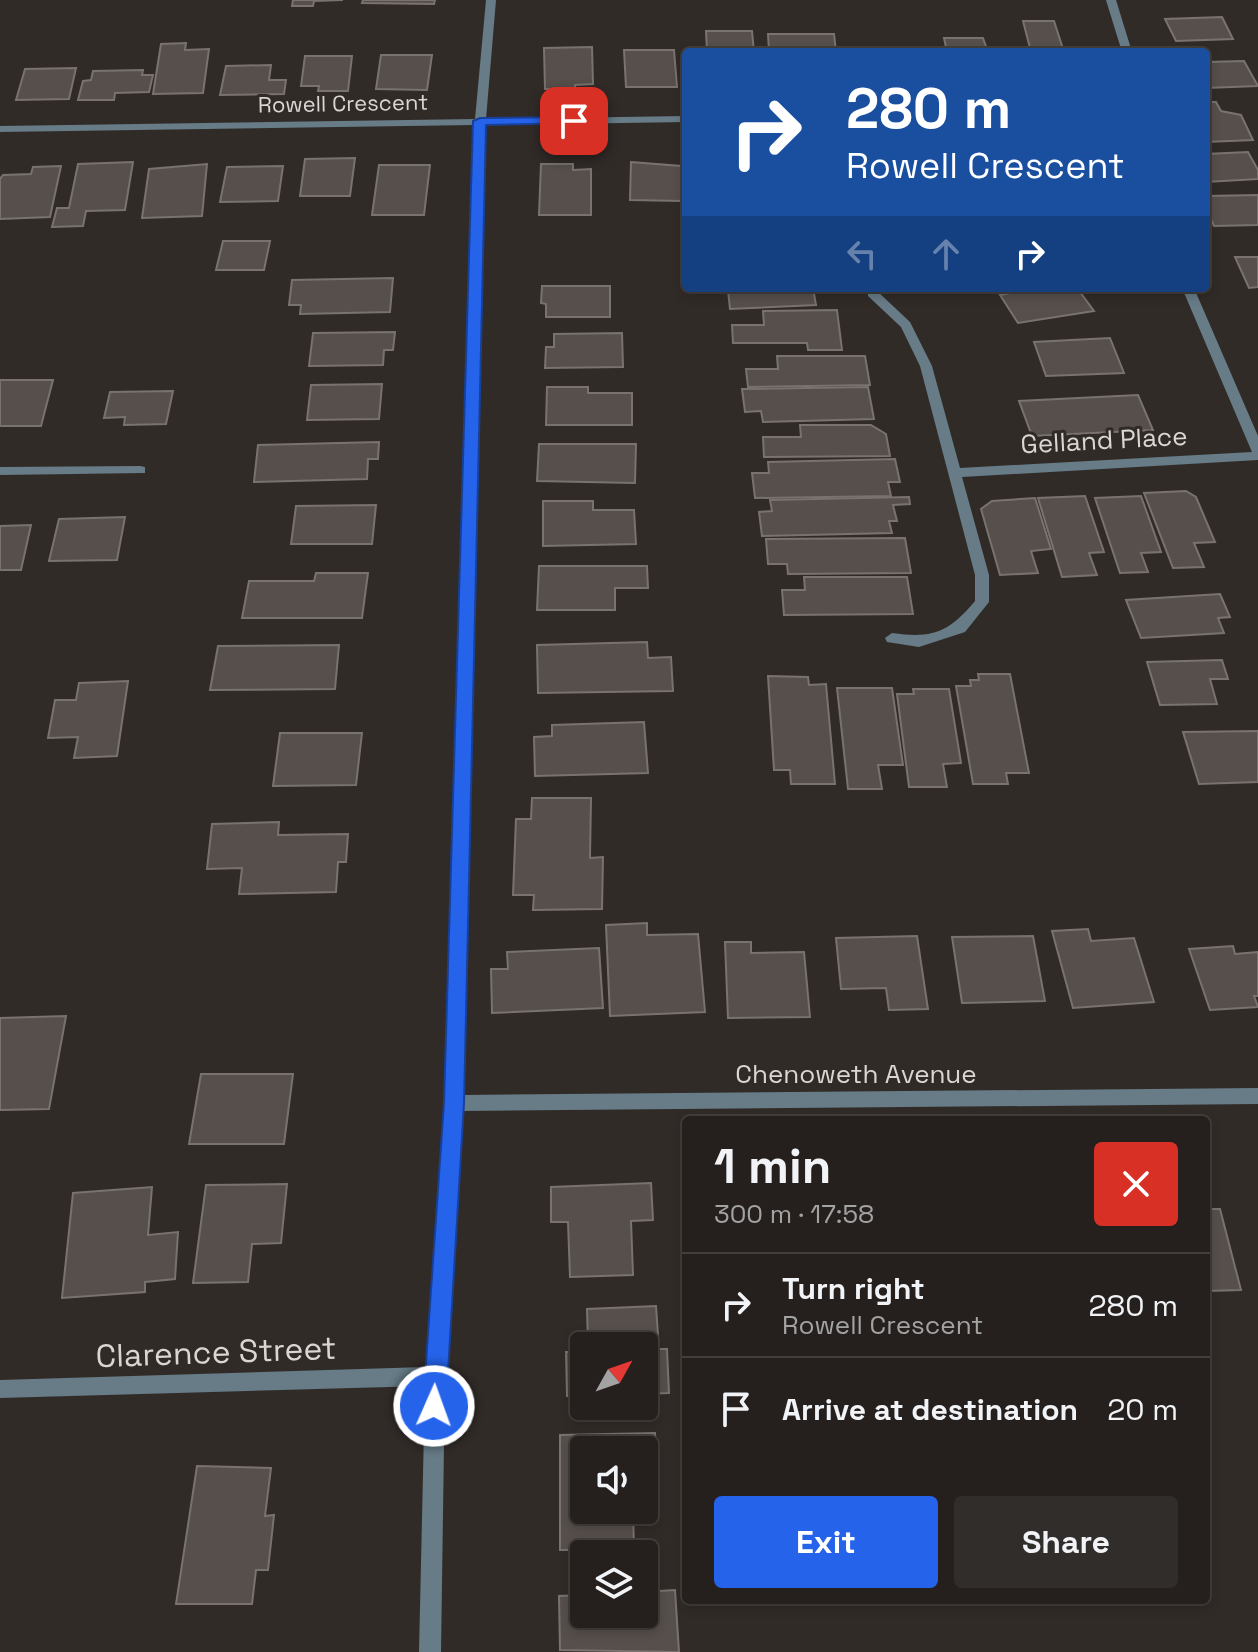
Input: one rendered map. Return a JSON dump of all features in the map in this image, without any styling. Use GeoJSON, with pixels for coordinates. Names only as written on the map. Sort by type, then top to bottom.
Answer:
{"type":"FeatureCollection","features":[{"type":"Feature","properties":{"kind":"street"},"geometry":{"type":"LineString","coordinates":[[430,1652],[435,1376],[454,1103],[480,121],[491,0]]}},
{"type":"Feature","properties":{"kind":"street"},"geometry":{"type":"LineString","coordinates":[[1111,0],[1126,48]]}},
{"type":"Feature","properties":{"kind":"street","name":"Rowell Crescent"},"geometry":{"type":"LineString","coordinates":[[0,129],[682,119]]}},
{"type":"Feature","properties":{"kind":"street"},"geometry":{"type":"LineString","coordinates":[[1190,292],[1258,453]]}},
{"type":"Feature","properties":{"kind":"street"},"geometry":{"type":"LineString","coordinates":[[872,293],[906,325],[926,366],[982,575],[982,602],[960,628],[919,642],[892,638]]}},
{"type":"Feature","properties":{"kind":"street","name":"Gelland Place"},"geometry":{"type":"LineString","coordinates":[[953,473],[1258,453]]}},
{"type":"Feature","properties":{"kind":"street"},"geometry":{"type":"LineString","coordinates":[[0,471],[140,470]]}},
{"type":"Feature","properties":{"kind":"street","name":"Chenoweth Avenue"},"geometry":{"type":"LineString","coordinates":[[454,1103],[1258,1096]]}},
{"type":"Feature","properties":{"kind":"street","name":"Clarence Street"},"geometry":{"type":"LineString","coordinates":[[0,1389],[435,1376]]}},
{"type":"Feature","properties":{"kind":"building"},"geometry":{"type":"Polygon","coordinates":[[[293,0],[343,0],[314,1],[313,6],[292,6],[293,0]]]}},
{"type":"Feature","properties":{"kind":"building"},"geometry":{"type":"Polygon","coordinates":[[[363,0],[435,0],[434,4],[362,3],[363,0]]]}},
{"type":"Feature","properties":{"kind":"building"},"geometry":{"type":"Polygon","coordinates":[[[1222,17],[1233,39],[1176,41],[1165,19],[1222,17]]]}},
{"type":"Feature","properties":{"kind":"building"},"geometry":{"type":"Polygon","coordinates":[[[1023,21],[1054,21],[1063,48],[1030,48],[1023,21]]]}},
{"type":"Feature","properties":{"kind":"building"},"geometry":{"type":"Polygon","coordinates":[[[706,31],[752,31],[754,48],[707,48],[706,31]]]}},
{"type":"Feature","properties":{"kind":"building"},"geometry":{"type":"Polygon","coordinates":[[[768,34],[834,34],[836,48],[769,48],[768,34]]]}},
{"type":"Feature","properties":{"kind":"building"},"geometry":{"type":"Polygon","coordinates":[[[944,38],[983,38],[987,48],[946,48],[944,38]]]}},
{"type":"Feature","properties":{"kind":"building"},"geometry":{"type":"Polygon","coordinates":[[[186,43],[185,50],[209,49],[203,93],[153,94],[161,44],[186,43]]]}},
{"type":"Feature","properties":{"kind":"building"},"geometry":{"type":"Polygon","coordinates":[[[592,47],[593,84],[575,85],[575,89],[545,89],[544,48],[592,47]]]}},
{"type":"Feature","properties":{"kind":"building"},"geometry":{"type":"Polygon","coordinates":[[[624,50],[674,50],[677,87],[626,87],[624,50]]]}},
{"type":"Feature","properties":{"kind":"building"},"geometry":{"type":"Polygon","coordinates":[[[381,55],[432,55],[427,90],[376,89],[381,55]]]}},
{"type":"Feature","properties":{"kind":"building"},"geometry":{"type":"Polygon","coordinates":[[[305,56],[352,56],[348,91],[318,91],[319,86],[301,86],[305,56]]]}},
{"type":"Feature","properties":{"kind":"building"},"geometry":{"type":"Polygon","coordinates":[[[1244,61],[1258,86],[1210,88],[1210,62],[1244,61]]]}},
{"type":"Feature","properties":{"kind":"building"},"geometry":{"type":"Polygon","coordinates":[[[271,65],[269,80],[286,80],[284,94],[220,95],[226,66],[271,65]]]}},
{"type":"Feature","properties":{"kind":"building"},"geometry":{"type":"Polygon","coordinates":[[[76,68],[69,99],[16,100],[25,69],[76,68]]]}},
{"type":"Feature","properties":{"kind":"building"},"geometry":{"type":"Polygon","coordinates":[[[143,70],[142,75],[153,75],[149,92],[115,93],[114,100],[78,100],[83,81],[91,80],[93,71],[143,70]]]}},
{"type":"Feature","properties":{"kind":"building"},"geometry":{"type":"Polygon","coordinates":[[[1210,102],[1216,102],[1221,111],[1241,115],[1253,140],[1210,142],[1210,102]]]}},
{"type":"Feature","properties":{"kind":"building"},"geometry":{"type":"Polygon","coordinates":[[[1248,152],[1258,170],[1258,179],[1210,182],[1210,154],[1248,152]]]}},
{"type":"Feature","properties":{"kind":"building"},"geometry":{"type":"Polygon","coordinates":[[[355,158],[350,196],[300,196],[305,159],[355,158]]]}},
{"type":"Feature","properties":{"kind":"building"},"geometry":{"type":"Polygon","coordinates":[[[133,162],[125,210],[86,211],[83,226],[52,227],[57,208],[69,208],[78,164],[133,162]]]}},
{"type":"Feature","properties":{"kind":"building"},"geometry":{"type":"Polygon","coordinates":[[[631,162],[681,166],[682,201],[630,200],[631,162]]]}},
{"type":"Feature","properties":{"kind":"building"},"geometry":{"type":"Polygon","coordinates":[[[207,164],[202,216],[142,218],[149,169],[207,164]]]}},
{"type":"Feature","properties":{"kind":"building"},"geometry":{"type":"Polygon","coordinates":[[[541,164],[573,164],[573,170],[591,169],[591,215],[539,215],[541,164]]]}},
{"type":"Feature","properties":{"kind":"building"},"geometry":{"type":"Polygon","coordinates":[[[379,165],[430,165],[424,215],[372,215],[379,165]]]}},
{"type":"Feature","properties":{"kind":"building"},"geometry":{"type":"Polygon","coordinates":[[[61,166],[50,217],[0,219],[0,179],[3,175],[31,174],[33,167],[61,166]]]}},
{"type":"Feature","properties":{"kind":"building"},"geometry":{"type":"Polygon","coordinates":[[[283,166],[278,201],[220,202],[227,167],[283,166]]]}},
{"type":"Feature","properties":{"kind":"building"},"geometry":{"type":"Polygon","coordinates":[[[1258,195],[1258,225],[1214,226],[1210,217],[1210,196],[1258,195]]]}},
{"type":"Feature","properties":{"kind":"building"},"geometry":{"type":"Polygon","coordinates":[[[223,241],[270,241],[264,270],[216,270],[223,241]]]}},
{"type":"Feature","properties":{"kind":"building"},"geometry":{"type":"Polygon","coordinates":[[[1235,257],[1258,257],[1258,287],[1249,288],[1235,257]]]}},
{"type":"Feature","properties":{"kind":"building"},"geometry":{"type":"Polygon","coordinates":[[[393,278],[390,312],[300,314],[301,305],[289,305],[292,280],[393,278]]]}},
{"type":"Feature","properties":{"kind":"building"},"geometry":{"type":"Polygon","coordinates":[[[542,286],[610,286],[610,317],[546,317],[546,304],[541,303],[542,286]]]}},
{"type":"Feature","properties":{"kind":"building"},"geometry":{"type":"Polygon","coordinates":[[[728,292],[814,292],[816,305],[730,309],[728,292]]]}},
{"type":"Feature","properties":{"kind":"building"},"geometry":{"type":"Polygon","coordinates":[[[1015,292],[1080,292],[1094,311],[1018,323],[1000,295],[1015,292]]]}},
{"type":"Feature","properties":{"kind":"building"},"geometry":{"type":"Polygon","coordinates":[[[837,310],[842,350],[808,350],[807,343],[733,343],[732,325],[764,325],[763,311],[837,310]]]}},
{"type":"Feature","properties":{"kind":"building"},"geometry":{"type":"Polygon","coordinates":[[[395,332],[393,350],[384,350],[383,365],[309,366],[313,333],[395,332]]]}},
{"type":"Feature","properties":{"kind":"building"},"geometry":{"type":"Polygon","coordinates":[[[622,333],[623,367],[545,368],[546,347],[554,347],[554,334],[622,333]]]}},
{"type":"Feature","properties":{"kind":"building"},"geometry":{"type":"Polygon","coordinates":[[[1110,338],[1124,373],[1046,376],[1034,342],[1110,338]]]}},
{"type":"Feature","properties":{"kind":"building"},"geometry":{"type":"Polygon","coordinates":[[[777,356],[865,356],[870,385],[748,387],[746,369],[778,369],[777,356]]]}},
{"type":"Feature","properties":{"kind":"building"},"geometry":{"type":"Polygon","coordinates":[[[0,380],[53,380],[41,426],[0,426],[0,380]]]}},
{"type":"Feature","properties":{"kind":"building"},"geometry":{"type":"Polygon","coordinates":[[[382,384],[379,419],[307,420],[311,385],[382,384]]]}},
{"type":"Feature","properties":{"kind":"building"},"geometry":{"type":"Polygon","coordinates":[[[547,387],[588,387],[588,393],[632,393],[632,425],[546,425],[547,387]]]}},
{"type":"Feature","properties":{"kind":"building"},"geometry":{"type":"Polygon","coordinates":[[[868,387],[874,419],[763,422],[761,411],[745,412],[742,389],[868,387]]]}},
{"type":"Feature","properties":{"kind":"building"},"geometry":{"type":"Polygon","coordinates":[[[173,391],[166,424],[124,425],[125,417],[104,418],[110,392],[173,391]]]}},
{"type":"Feature","properties":{"kind":"building"},"geometry":{"type":"Polygon","coordinates":[[[1138,395],[1153,430],[1032,436],[1019,401],[1138,395]]]}},
{"type":"Feature","properties":{"kind":"building"},"geometry":{"type":"Polygon","coordinates":[[[800,425],[871,425],[886,434],[890,456],[764,457],[763,437],[801,437],[800,425]]]}},
{"type":"Feature","properties":{"kind":"building"},"geometry":{"type":"Polygon","coordinates":[[[379,442],[378,459],[368,459],[367,479],[254,482],[258,445],[379,442]]]}},
{"type":"Feature","properties":{"kind":"building"},"geometry":{"type":"Polygon","coordinates":[[[539,444],[636,444],[635,483],[537,481],[539,444]]]}},
{"type":"Feature","properties":{"kind":"building"},"geometry":{"type":"Polygon","coordinates":[[[895,459],[900,482],[888,482],[891,496],[755,498],[752,473],[769,473],[768,462],[895,459]]]}},
{"type":"Feature","properties":{"kind":"building"},"geometry":{"type":"Polygon","coordinates":[[[1186,491],[1196,497],[1215,542],[1194,543],[1204,567],[1173,568],[1144,493],[1186,491]]]}},
{"type":"Feature","properties":{"kind":"building"},"geometry":{"type":"Polygon","coordinates":[[[1085,496],[1104,552],[1089,553],[1097,575],[1062,577],[1038,498],[1085,496]]]}},
{"type":"Feature","properties":{"kind":"building"},"geometry":{"type":"Polygon","coordinates":[[[1141,496],[1161,552],[1141,553],[1148,572],[1120,573],[1095,498],[1141,496]]]}},
{"type":"Feature","properties":{"kind":"building"},"geometry":{"type":"Polygon","coordinates":[[[909,497],[910,504],[893,505],[897,521],[889,521],[892,533],[762,536],[759,512],[772,511],[770,500],[909,497]]]}},
{"type":"Feature","properties":{"kind":"building"},"geometry":{"type":"Polygon","coordinates":[[[1035,498],[1051,549],[1031,551],[1038,573],[1000,575],[981,509],[992,501],[1035,498]]]}},
{"type":"Feature","properties":{"kind":"building"},"geometry":{"type":"Polygon","coordinates":[[[543,501],[593,501],[593,510],[634,510],[636,544],[543,546],[543,501]]]}},
{"type":"Feature","properties":{"kind":"building"},"geometry":{"type":"Polygon","coordinates":[[[376,505],[372,544],[291,544],[296,506],[376,505]]]}},
{"type":"Feature","properties":{"kind":"building"},"geometry":{"type":"Polygon","coordinates":[[[125,517],[117,560],[49,561],[59,519],[125,517]]]}},
{"type":"Feature","properties":{"kind":"building"},"geometry":{"type":"Polygon","coordinates":[[[31,525],[21,570],[0,570],[0,526],[31,525]]]}},
{"type":"Feature","properties":{"kind":"building"},"geometry":{"type":"Polygon","coordinates":[[[905,538],[911,573],[788,574],[787,564],[768,564],[766,539],[905,538]]]}},
{"type":"Feature","properties":{"kind":"building"},"geometry":{"type":"Polygon","coordinates":[[[539,566],[647,566],[648,588],[615,588],[615,610],[537,610],[539,566]]]}},
{"type":"Feature","properties":{"kind":"building"},"geometry":{"type":"Polygon","coordinates":[[[316,573],[368,573],[362,618],[242,618],[249,581],[314,581],[316,573]]]}},
{"type":"Feature","properties":{"kind":"building"},"geometry":{"type":"Polygon","coordinates":[[[804,577],[907,577],[913,614],[784,615],[782,590],[805,590],[804,577]]]}},
{"type":"Feature","properties":{"kind":"building"},"geometry":{"type":"Polygon","coordinates":[[[1220,594],[1230,617],[1218,618],[1224,633],[1141,638],[1126,600],[1220,594]]]}},
{"type":"Feature","properties":{"kind":"building"},"geometry":{"type":"Polygon","coordinates":[[[647,642],[648,658],[671,657],[673,691],[538,693],[537,645],[647,642]]]}},
{"type":"Feature","properties":{"kind":"building"},"geometry":{"type":"Polygon","coordinates":[[[339,645],[335,689],[210,690],[218,646],[339,645]]]}},
{"type":"Feature","properties":{"kind":"building"},"geometry":{"type":"Polygon","coordinates":[[[1222,660],[1228,679],[1210,679],[1217,704],[1160,705],[1147,662],[1222,660]]]}},
{"type":"Feature","properties":{"kind":"building"},"geometry":{"type":"Polygon","coordinates":[[[978,674],[1010,674],[1029,773],[1006,773],[1008,784],[973,784],[956,686],[971,686],[970,680],[979,680],[978,674]]]}},
{"type":"Feature","properties":{"kind":"building"},"geometry":{"type":"Polygon","coordinates":[[[768,676],[808,677],[809,685],[826,684],[835,784],[791,784],[790,770],[774,770],[768,676]]]}},
{"type":"Feature","properties":{"kind":"building"},"geometry":{"type":"Polygon","coordinates":[[[128,681],[117,756],[74,758],[78,737],[48,738],[55,700],[76,700],[79,683],[128,681]]]}},
{"type":"Feature","properties":{"kind":"building"},"geometry":{"type":"Polygon","coordinates":[[[837,688],[892,688],[903,765],[878,765],[882,789],[848,789],[837,688]]]}},
{"type":"Feature","properties":{"kind":"building"},"geometry":{"type":"Polygon","coordinates":[[[913,689],[949,689],[961,763],[943,764],[947,787],[909,787],[897,694],[914,694],[913,689]]]}},
{"type":"Feature","properties":{"kind":"building"},"geometry":{"type":"Polygon","coordinates":[[[644,722],[648,773],[535,776],[534,737],[552,736],[552,725],[644,722]]]}},
{"type":"Feature","properties":{"kind":"building"},"geometry":{"type":"Polygon","coordinates":[[[1258,731],[1258,782],[1199,784],[1183,732],[1258,731]]]}},
{"type":"Feature","properties":{"kind":"building"},"geometry":{"type":"Polygon","coordinates":[[[280,733],[362,733],[356,785],[273,786],[280,733]]]}},
{"type":"Feature","properties":{"kind":"building"},"geometry":{"type":"Polygon","coordinates":[[[532,798],[591,798],[590,858],[603,857],[602,909],[533,910],[534,895],[513,895],[516,819],[531,819],[532,798]]]}},
{"type":"Feature","properties":{"kind":"building"},"geometry":{"type":"Polygon","coordinates":[[[279,822],[278,835],[348,834],[346,862],[338,862],[336,892],[239,894],[242,868],[207,869],[212,824],[279,822]]]}},
{"type":"Feature","properties":{"kind":"building"},"geometry":{"type":"Polygon","coordinates":[[[647,923],[647,935],[698,934],[705,1012],[610,1016],[606,925],[647,923]]]}},
{"type":"Feature","properties":{"kind":"building"},"geometry":{"type":"Polygon","coordinates":[[[1088,929],[1091,941],[1134,938],[1154,1002],[1073,1008],[1052,931],[1088,929]]]}},
{"type":"Feature","properties":{"kind":"building"},"geometry":{"type":"Polygon","coordinates":[[[917,936],[928,1009],[889,1010],[886,988],[841,989],[836,938],[917,936]]]}},
{"type":"Feature","properties":{"kind":"building"},"geometry":{"type":"Polygon","coordinates":[[[1033,936],[1045,1001],[962,1003],[952,937],[1033,936]]]}},
{"type":"Feature","properties":{"kind":"building"},"geometry":{"type":"Polygon","coordinates":[[[725,942],[751,942],[751,953],[804,952],[810,1017],[728,1018],[725,942]]]}},
{"type":"Feature","properties":{"kind":"building"},"geometry":{"type":"Polygon","coordinates":[[[1233,946],[1235,954],[1258,952],[1258,996],[1254,996],[1258,1007],[1210,1010],[1189,949],[1233,946]]]}},
{"type":"Feature","properties":{"kind":"building"},"geometry":{"type":"Polygon","coordinates":[[[599,948],[603,1008],[492,1013],[491,969],[508,969],[507,952],[599,948]]]}},
{"type":"Feature","properties":{"kind":"building"},"geometry":{"type":"Polygon","coordinates":[[[66,1016],[49,1109],[0,1110],[0,1018],[66,1016]]]}},
{"type":"Feature","properties":{"kind":"building"},"geometry":{"type":"Polygon","coordinates":[[[201,1074],[293,1074],[284,1144],[189,1144],[201,1074]]]}},
{"type":"Feature","properties":{"kind":"building"},"geometry":{"type":"Polygon","coordinates":[[[651,1183],[653,1220],[631,1221],[633,1275],[570,1277],[568,1222],[551,1222],[551,1187],[651,1183]]]}},
{"type":"Feature","properties":{"kind":"building"},"geometry":{"type":"Polygon","coordinates":[[[287,1184],[281,1243],[252,1244],[248,1282],[193,1283],[206,1185],[287,1184]]]}},
{"type":"Feature","properties":{"kind":"building"},"geometry":{"type":"Polygon","coordinates":[[[152,1187],[148,1235],[178,1232],[175,1279],[145,1282],[145,1292],[62,1298],[73,1193],[152,1187]]]}},
{"type":"Feature","properties":{"kind":"building"},"geometry":{"type":"Polygon","coordinates":[[[1210,1209],[1220,1209],[1241,1290],[1210,1291],[1210,1209]]]}},
{"type":"Feature","properties":{"kind":"building"},"geometry":{"type":"Polygon","coordinates":[[[656,1306],[658,1332],[588,1332],[587,1309],[656,1306]]]}},
{"type":"Feature","properties":{"kind":"building"},"geometry":{"type":"Polygon","coordinates":[[[658,1335],[659,1349],[667,1349],[669,1393],[658,1393],[658,1335]]]}},
{"type":"Feature","properties":{"kind":"building"},"geometry":{"type":"Polygon","coordinates":[[[566,1352],[570,1352],[570,1396],[567,1396],[566,1352]]]}},
{"type":"Feature","properties":{"kind":"building"},"geometry":{"type":"Polygon","coordinates":[[[655,1433],[655,1436],[570,1436],[570,1524],[633,1524],[634,1540],[570,1540],[570,1550],[560,1550],[560,1435],[655,1433]]]}},
{"type":"Feature","properties":{"kind":"building"},"geometry":{"type":"Polygon","coordinates":[[[197,1466],[271,1468],[265,1516],[274,1515],[268,1570],[256,1570],[252,1604],[176,1604],[197,1466]]]}},
{"type":"Feature","properties":{"kind":"building"},"geometry":{"type":"Polygon","coordinates":[[[675,1590],[679,1652],[560,1650],[559,1596],[570,1596],[570,1628],[658,1628],[658,1591],[675,1590]]]}},
{"type":"Feature","properties":{"kind":"route"},"geometry":{"type":"LineString","coordinates":[[434,1406],[454,1103],[480,121],[574,121]]}}]}
